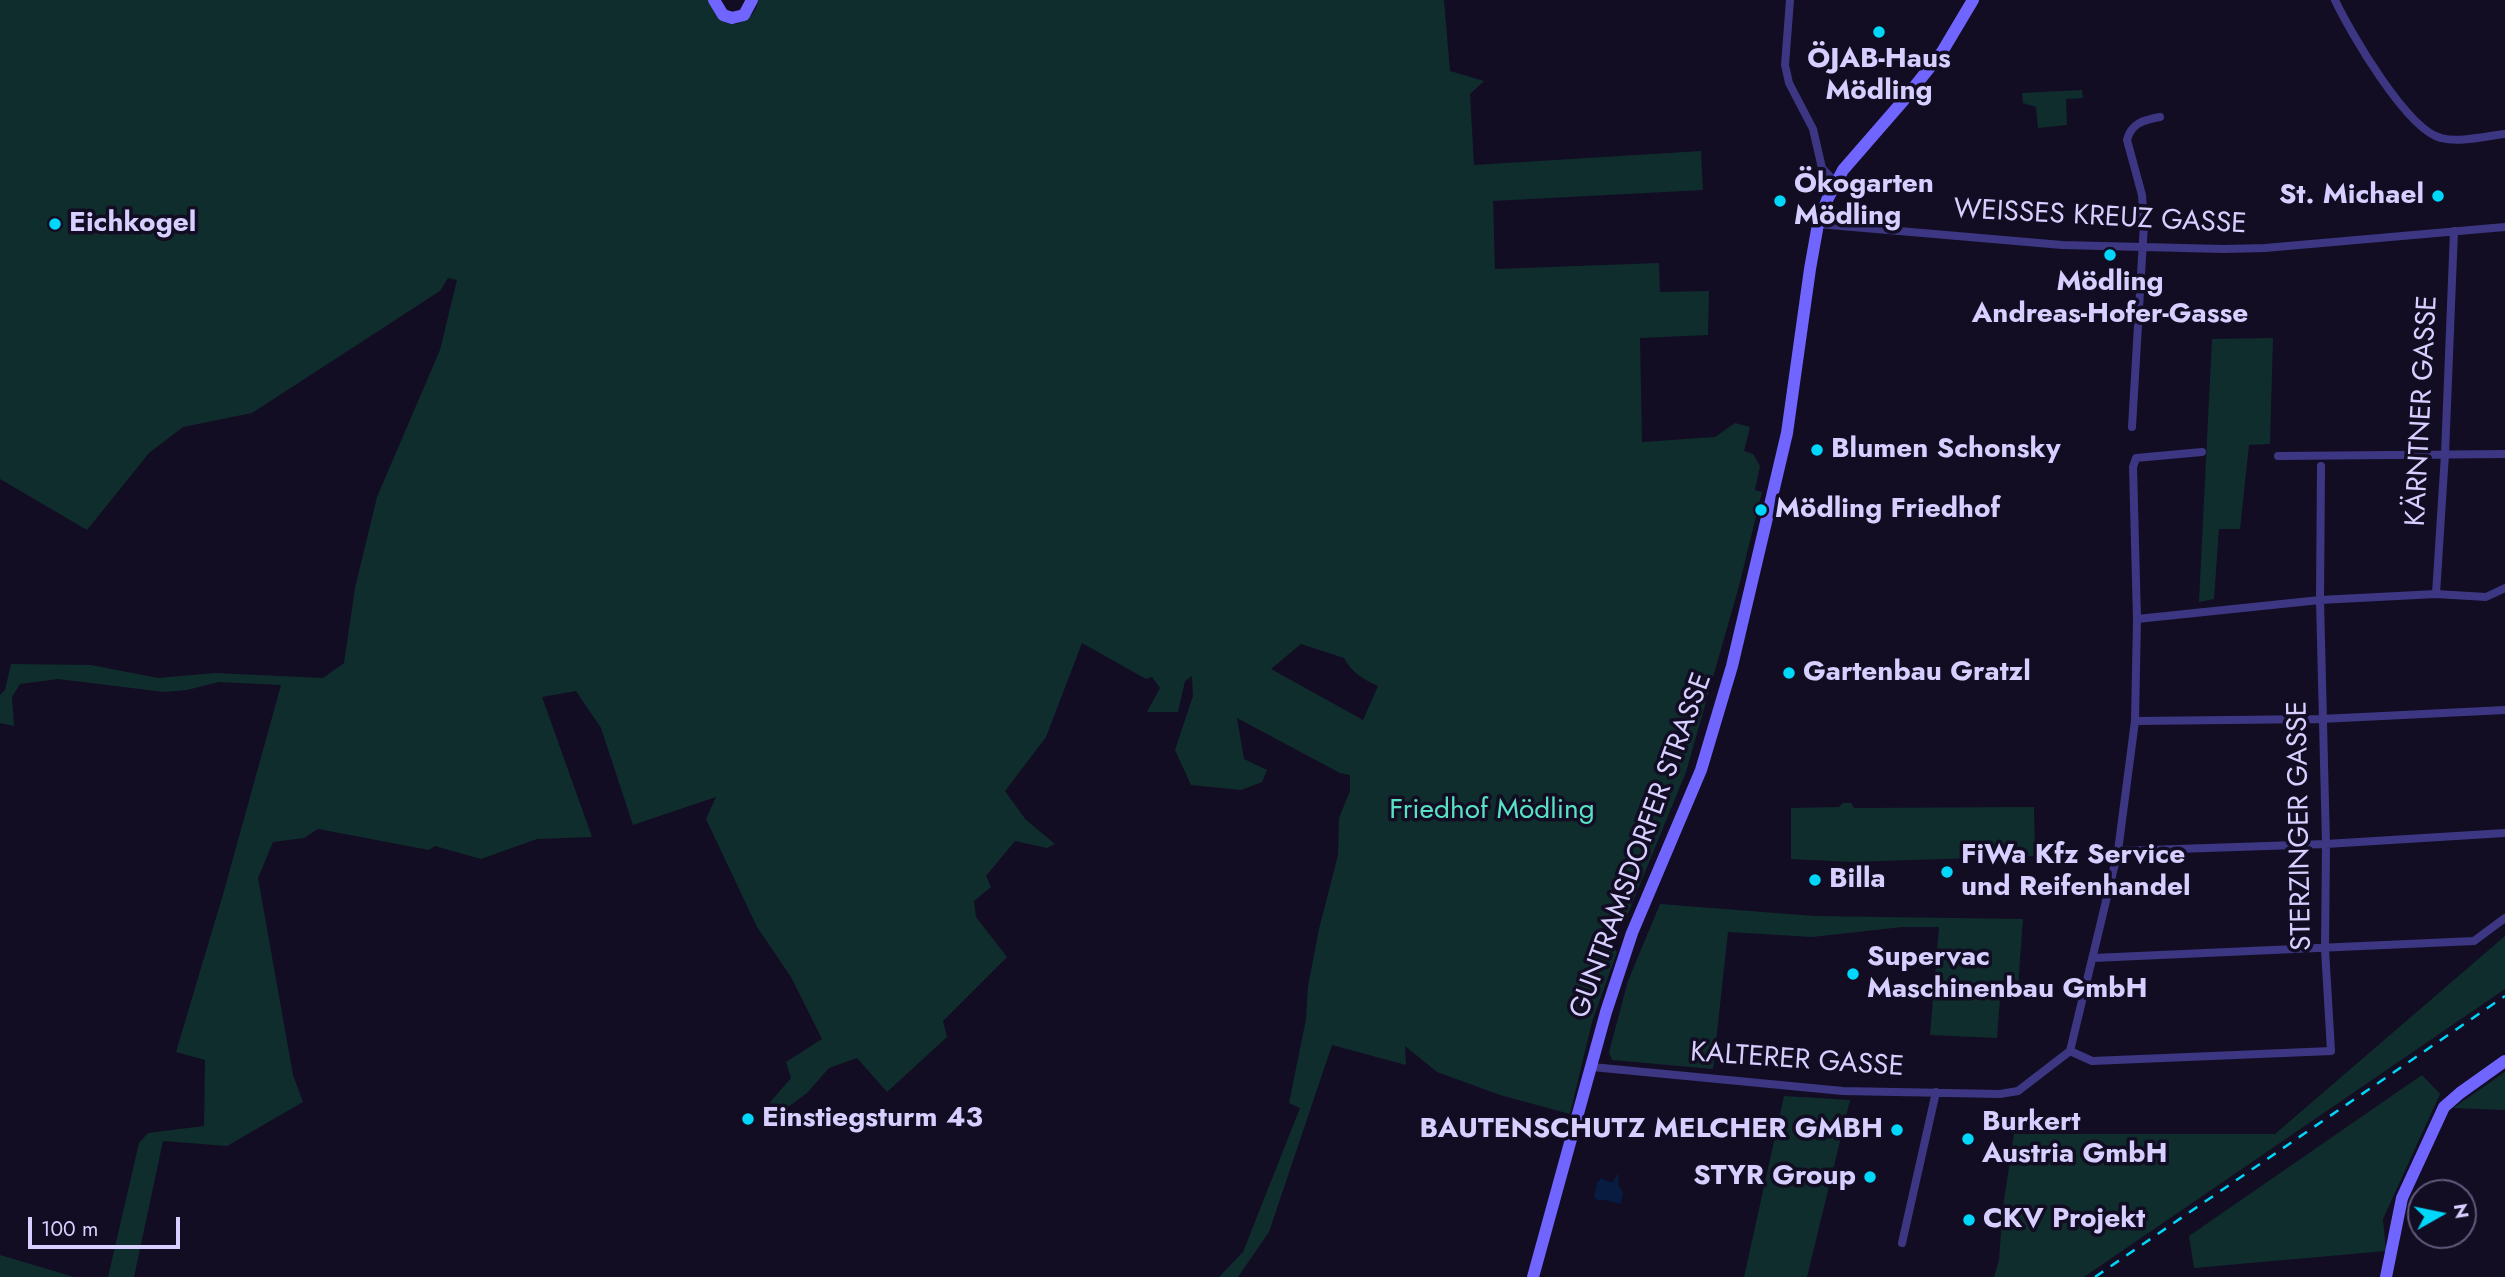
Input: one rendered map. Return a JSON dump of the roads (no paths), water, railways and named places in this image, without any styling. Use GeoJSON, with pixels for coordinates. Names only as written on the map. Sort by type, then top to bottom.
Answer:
{"type":"FeatureCollection","features":[{"type":"Feature","properties":{"kind":"street"},"geometry":{"type":"LineString","coordinates":[[714,0],[723,15],[732,18],[744,15],[752,0]]}},
{"type":"Feature","properties":{"kind":"street"},"geometry":{"type":"LineString","coordinates":[[1790,0],[1785,65],[1789,83],[1813,129],[1822,168],[1835,182]]}},
{"type":"Feature","properties":{"kind":"street","name":"GUNTRAMSDORFER STRASSE"},"geometry":{"type":"LineString","coordinates":[[1533,1277],[1606,1012],[1632,933],[1701,770],[1732,666],[1787,433],[1818,224],[1835,182],[1942,52],[1973,0]]}},
{"type":"Feature","properties":{"kind":"street"},"geometry":{"type":"LineString","coordinates":[[2335,0],[2348,27],[2396,99],[2431,135],[2450,139],[2505,134]]}},
{"type":"Feature","properties":{"kind":"street"},"geometry":{"type":"LineString","coordinates":[[2132,427],[2143,248],[2142,195],[2127,141],[2129,133],[2143,120],[2160,117]]}},
{"type":"Feature","properties":{"kind":"street","name":"WEISSES KREUZ GASSE"},"geometry":{"type":"LineString","coordinates":[[1818,224],[2062,245],[2143,248],[2266,248],[2505,227]]}},
{"type":"Feature","properties":{"kind":"street","name":"KÄRNTNER GASSE"},"geometry":{"type":"LineString","coordinates":[[2436,594],[2454,231]]}},
{"type":"Feature","properties":{"kind":"street"},"geometry":{"type":"LineString","coordinates":[[2070,1051],[2118,851],[2135,721],[2137,619],[2133,467],[2136,458],[2202,452]]}},
{"type":"Feature","properties":{"kind":"street"},"geometry":{"type":"LineString","coordinates":[[2278,456],[2505,454]]}},
{"type":"Feature","properties":{"kind":"street","name":"STERZINGER GASSE"},"geometry":{"type":"LineString","coordinates":[[2070,1051],[2092,1061],[2331,1051],[2325,949],[2326,844],[2320,600],[2321,466]]}},
{"type":"Feature","properties":{"kind":"street"},"geometry":{"type":"LineString","coordinates":[[2137,619],[2320,600],[2436,594],[2486,597],[2505,588]]}},
{"type":"Feature","properties":{"kind":"street"},"geometry":{"type":"LineString","coordinates":[[2135,721],[2322,719],[2505,710]]}},
{"type":"Feature","properties":{"kind":"street"},"geometry":{"type":"LineString","coordinates":[[2118,851],[2326,844],[2505,833]]}},
{"type":"Feature","properties":{"kind":"street"},"geometry":{"type":"LineString","coordinates":[[2093,958],[2474,941],[2505,918]]}},
{"type":"Feature","properties":{"kind":"street","name":"KALTERER GASSE"},"geometry":{"type":"LineString","coordinates":[[1592,1067],[1843,1091],[2000,1094],[2018,1091],[2070,1051]]}},
{"type":"Feature","properties":{"kind":"street"},"geometry":{"type":"LineString","coordinates":[[2386,1277],[2402,1198],[2444,1107],[2459,1093],[2505,1061]]}},
{"type":"Feature","properties":{"kind":"street"},"geometry":{"type":"LineString","coordinates":[[1902,1243],[1936,1092]]}},
{"type":"Feature","properties":{"kind":"water"},"geometry":{"type":"Polygon","coordinates":[[[1618,1173],[1619,1187],[1623,1192],[1621,1204],[1597,1200],[1594,1197],[1597,1183],[1601,1178],[1612,1183],[1618,1173]]]}},
{"type":"Feature","properties":{"kind":"railway"},"geometry":{"type":"LineString","coordinates":[[2095,1277],[2505,996]]}},
{"type":"Feature","properties":{"kind":"place","name":"ÖJAB-Haus Mödling"},"geometry":{"type":"Point","coordinates":[1879,32]}},
{"type":"Feature","properties":{"kind":"place","name":"St. Michael"},"geometry":{"type":"Point","coordinates":[2438,196]}},
{"type":"Feature","properties":{"kind":"place","name":"Ökogarten Mödling"},"geometry":{"type":"Point","coordinates":[1780,201]}},
{"type":"Feature","properties":{"kind":"place","name":"Eichkogel"},"geometry":{"type":"Point","coordinates":[55,224]}},
{"type":"Feature","properties":{"kind":"place","name":"Mödling Andreas-Hofer-Gasse"},"geometry":{"type":"Point","coordinates":[2110,255]}},
{"type":"Feature","properties":{"kind":"place","name":"Blumen Schonsky"},"geometry":{"type":"Point","coordinates":[1817,450]}},
{"type":"Feature","properties":{"kind":"place","name":"Mödling Friedhof"},"geometry":{"type":"Point","coordinates":[1761,510]}},
{"type":"Feature","properties":{"kind":"place","name":"Gartenbau Gratzl"},"geometry":{"type":"Point","coordinates":[1789,673]}},
{"type":"Feature","properties":{"kind":"place","name":"FiWa Kfz Service und Reifenhandel"},"geometry":{"type":"Point","coordinates":[1947,872]}},
{"type":"Feature","properties":{"kind":"place","name":"Billa"},"geometry":{"type":"Point","coordinates":[1815,880]}},
{"type":"Feature","properties":{"kind":"place","name":"Supervac Maschinenbau GmbH"},"geometry":{"type":"Point","coordinates":[1853,974]}},
{"type":"Feature","properties":{"kind":"place","name":"Einstiegsturm 43"},"geometry":{"type":"Point","coordinates":[748,1119]}},
{"type":"Feature","properties":{"kind":"place","name":"BAUTENSCHUTZ MELCHER GMBH"},"geometry":{"type":"Point","coordinates":[1897,1130]}},
{"type":"Feature","properties":{"kind":"place","name":"Burkert Austria GmbH"},"geometry":{"type":"Point","coordinates":[1968,1139]}},
{"type":"Feature","properties":{"kind":"place","name":"STYR Group"},"geometry":{"type":"Point","coordinates":[1870,1177]}},
{"type":"Feature","properties":{"kind":"place","name":"CKV Projekt"},"geometry":{"type":"Point","coordinates":[1969,1220]}},
{"type":"Feature","properties":{"kind":"park label","name":"Friedhof Mödling"},"geometry":{"type":"Point","coordinates":[1492,811]}}]}
